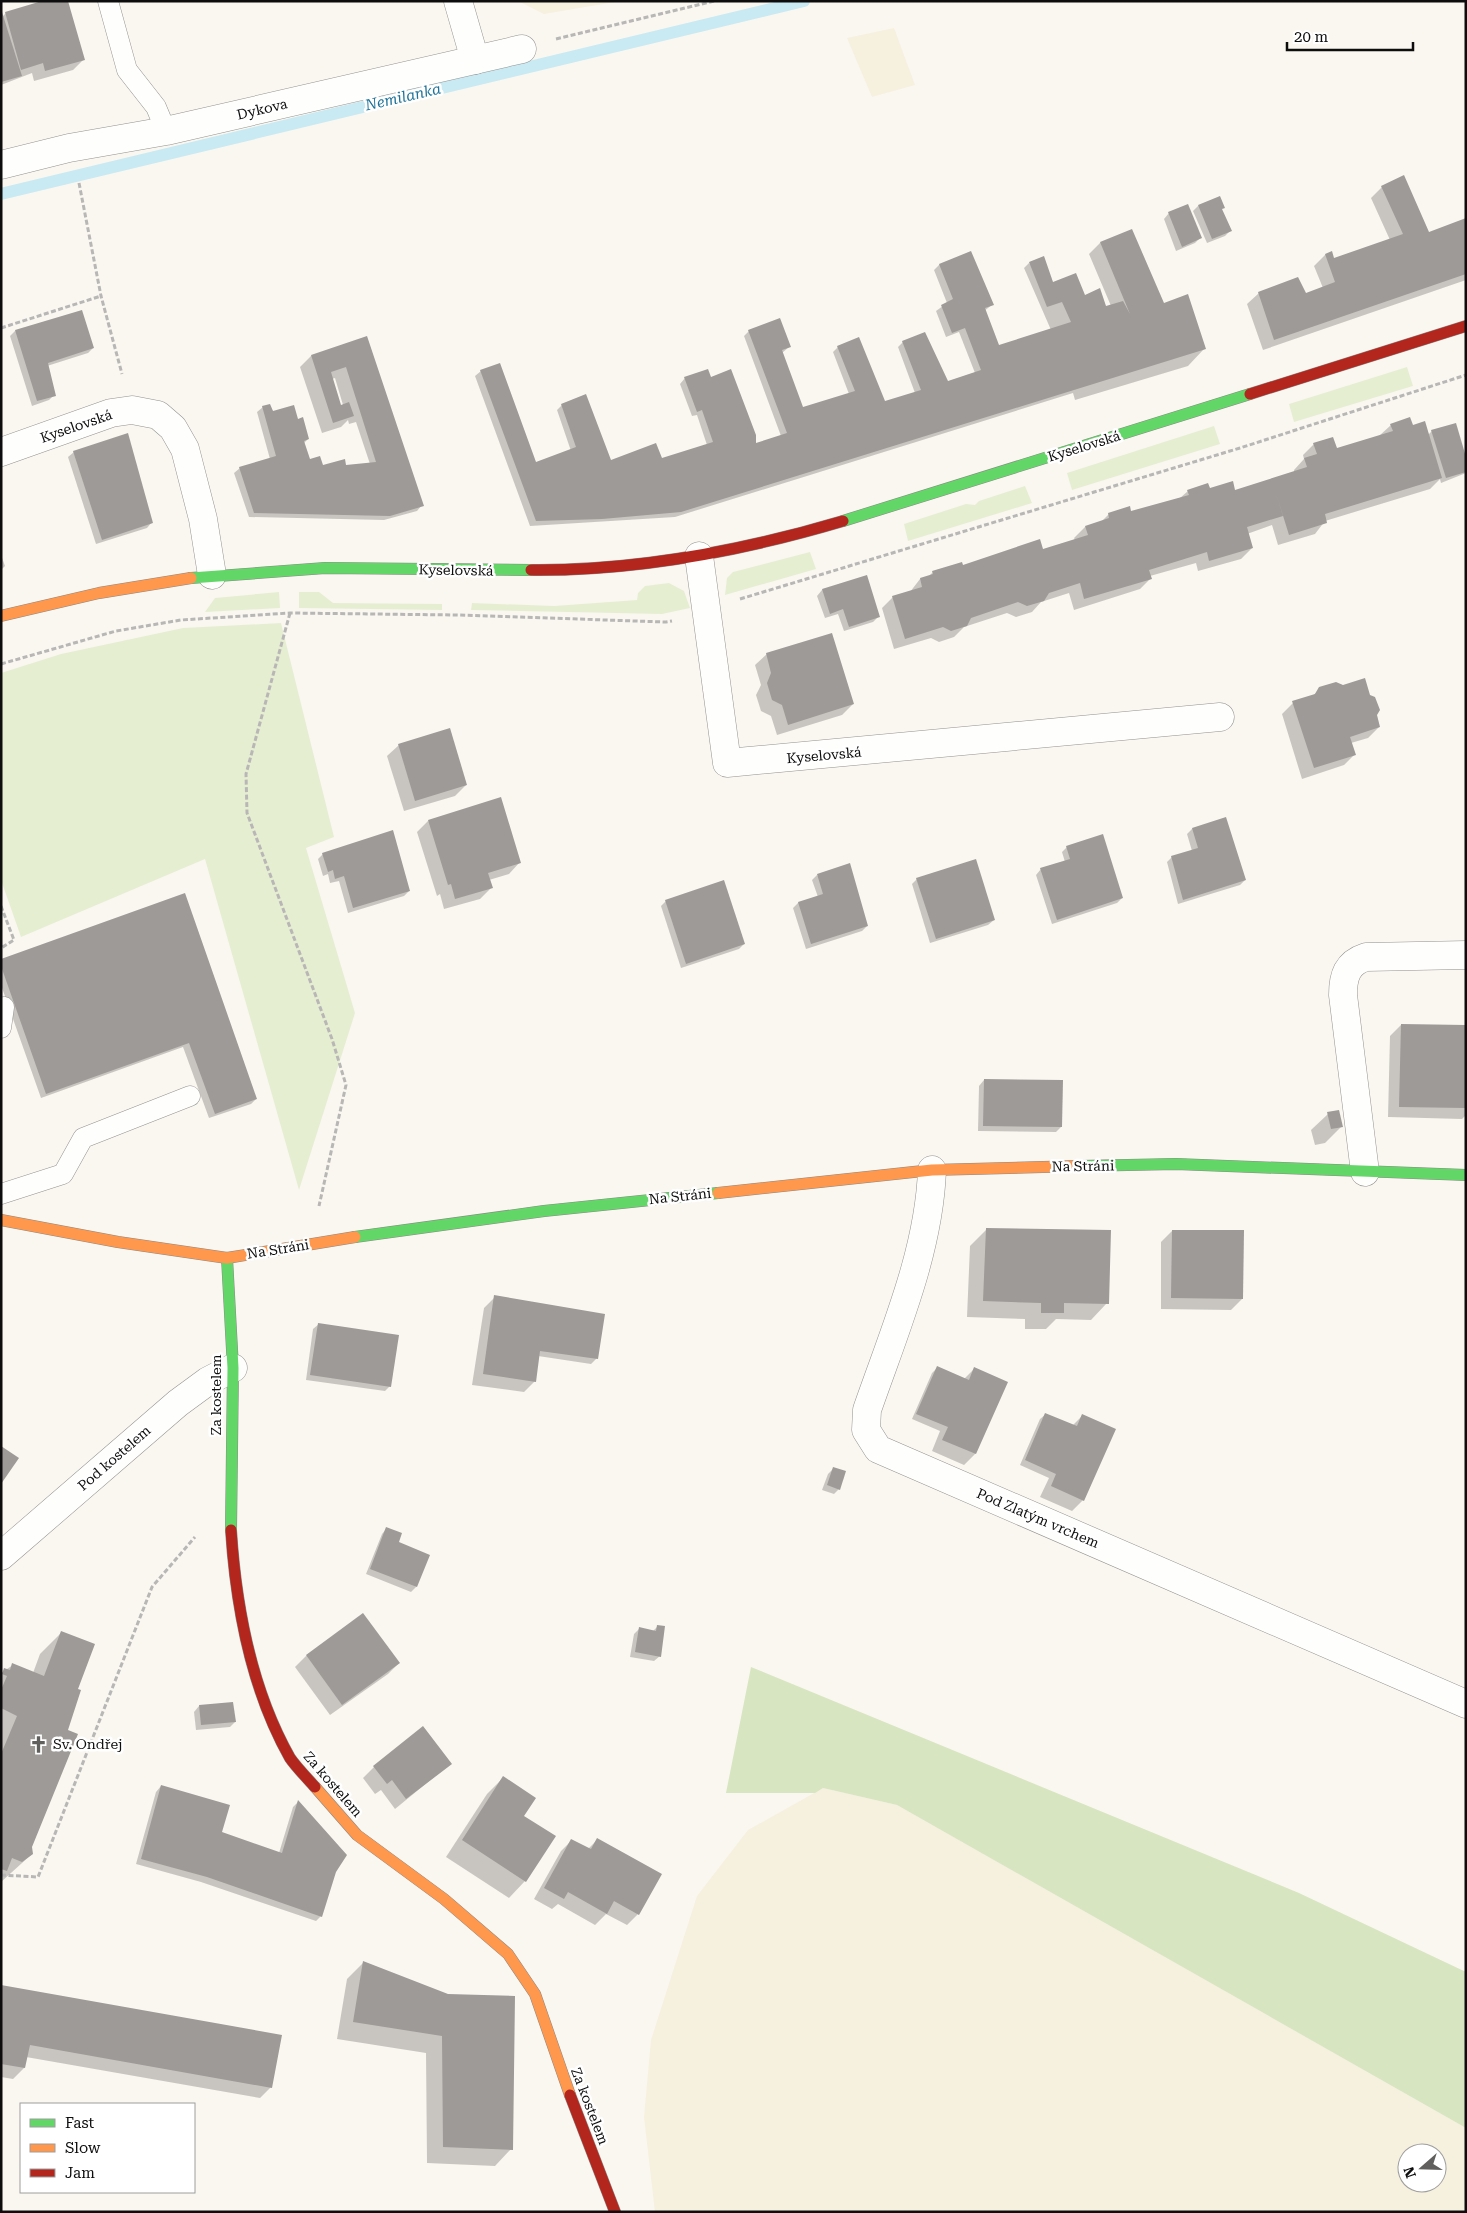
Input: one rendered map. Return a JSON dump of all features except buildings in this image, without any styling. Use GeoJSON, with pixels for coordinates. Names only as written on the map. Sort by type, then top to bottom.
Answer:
{"type":"FeatureCollection","features":[{"type":"Feature","properties":{"kind":"street"},"geometry":{"type":"LineString","coordinates":[[458,1],[475,60]]}},
{"type":"Feature","properties":{"kind":"street","name":"Dykova"},"geometry":{"type":"LineString","coordinates":[[1,165],[69,148],[166,131],[522,49]]}},
{"type":"Feature","properties":{"kind":"street","name":"Kyselovská"},"geometry":{"type":"LineString","coordinates":[[1,616],[99,593],[212,575],[325,568],[560,570],[625,565],[699,556],[762,543],[825,526],[1466,326]]}},
{"type":"Feature","properties":{"kind":"street","name":"Kyselovská"},"geometry":{"type":"LineString","coordinates":[[1,452],[111,413],[132,410],[158,415],[170,424],[180,438],[190,467],[204,519],[212,575]]}},
{"type":"Feature","properties":{"kind":"street","name":"Kyselovská"},"geometry":{"type":"LineString","coordinates":[[699,556],[726,764],[1220,717]]}},
{"type":"Feature","properties":{"kind":"street"},"geometry":{"type":"LineString","coordinates":[[1365,1172],[1343,995],[1344,976],[1352,963],[1366,957],[1466,955]]}},
{"type":"Feature","properties":{"kind":"street","name":"Na Stráni"},"geometry":{"type":"LineString","coordinates":[[1,1220],[118,1242],[228,1258],[310,1244],[544,1211],[932,1170],[1176,1164],[1466,1175]]}},
{"type":"Feature","properties":{"kind":"street","name":"Pod Zlatým vrchem"},"geometry":{"type":"LineString","coordinates":[[932,1170],[931,1194],[925,1227],[910,1285],[867,1410],[866,1430],[878,1449],[1466,1704]]}},
{"type":"Feature","properties":{"kind":"street","name":"Za kostelem"},"geometry":{"type":"LineString","coordinates":[[228,1258],[233,1368],[230,1504],[239,1604],[249,1654],[260,1693],[291,1759],[357,1835],[444,1899],[508,1954],[535,1994],[556,2058],[614,2212]]}},
{"type":"Feature","properties":{"kind":"street","name":"Pod kostelem"},"geometry":{"type":"LineString","coordinates":[[1,1556],[178,1404],[208,1381],[233,1368]]}},
{"type":"Feature","properties":{"kind":"lane"},"geometry":{"type":"LineString","coordinates":[[108,1],[127,70],[156,107],[166,131]]}},
{"type":"Feature","properties":{"kind":"lane"},"geometry":{"type":"LineString","coordinates":[[1,1028],[4,1007]]}},
{"type":"Feature","properties":{"kind":"lane"},"geometry":{"type":"LineString","coordinates":[[1,1194],[63,1174],[83,1138],[190,1096]]}},
{"type":"Feature","properties":{"kind":"path"},"geometry":{"type":"LineString","coordinates":[[522,49],[714,1]]}},
{"type":"Feature","properties":{"kind":"path"},"geometry":{"type":"LineString","coordinates":[[79,183],[101,296],[132,410]]}},
{"type":"Feature","properties":{"kind":"path"},"geometry":{"type":"LineString","coordinates":[[1,328],[101,296]]}},
{"type":"Feature","properties":{"kind":"path"},"geometry":{"type":"LineString","coordinates":[[737,600],[1240,448],[1466,375]]}},
{"type":"Feature","properties":{"kind":"path"},"geometry":{"type":"LineString","coordinates":[[1,664],[116,631],[181,620],[290,613],[457,615],[666,622],[673,620]]}},
{"type":"Feature","properties":{"kind":"path"},"geometry":{"type":"LineString","coordinates":[[290,613],[246,774],[247,813],[332,1039],[346,1085],[310,1244]]}},
{"type":"Feature","properties":{"kind":"path"},"geometry":{"type":"LineString","coordinates":[[1,906],[14,940],[1,948]]}},
{"type":"Feature","properties":{"kind":"path"},"geometry":{"type":"LineString","coordinates":[[1,1875],[38,1878],[152,1587],[208,1521],[230,1504]]}},
{"type":"Feature","properties":{"kind":"shaded area"},"geometry":{"type":"Polygon","coordinates":[[[518,1],[621,1],[544,14],[518,1]]]}},
{"type":"Feature","properties":{"kind":"shaded area"},"geometry":{"type":"Polygon","coordinates":[[[894,28],[915,85],[872,97],[847,38],[894,28]]]}},
{"type":"Feature","properties":{"kind":"shaded area"},"geometry":{"type":"Polygon","coordinates":[[[823,1788],[897,1805],[1466,2128],[1466,2212],[655,2212],[644,2117],[651,2040],[697,1896],[748,1830],[823,1788]]]}},
{"type":"Feature","properties":{"kind":"green space"},"geometry":{"type":"Polygon","coordinates":[[[1407,367],[1413,386],[1294,422],[1289,404],[1407,367]]]}},
{"type":"Feature","properties":{"kind":"green space"},"geometry":{"type":"Polygon","coordinates":[[[1214,426],[1220,444],[1072,490],[1067,473],[1214,426]]]}},
{"type":"Feature","properties":{"kind":"green space"},"geometry":{"type":"Polygon","coordinates":[[[1025,486],[1032,503],[908,541],[904,524],[966,504],[975,505],[979,501],[1025,486]]]}},
{"type":"Feature","properties":{"kind":"green space"},"geometry":{"type":"Polygon","coordinates":[[[810,552],[816,569],[725,595],[727,578],[733,572],[810,552]]]}},
{"type":"Feature","properties":{"kind":"green space"},"geometry":{"type":"Polygon","coordinates":[[[669,583],[684,591],[690,608],[662,614],[471,610],[472,603],[554,606],[637,600],[638,593],[645,586],[669,583]]]}},
{"type":"Feature","properties":{"kind":"green space"},"geometry":{"type":"Polygon","coordinates":[[[279,592],[280,608],[205,612],[215,598],[279,592]]]}},
{"type":"Feature","properties":{"kind":"green space"},"geometry":{"type":"Polygon","coordinates":[[[299,592],[319,592],[333,603],[442,604],[442,610],[299,608],[299,592]]]}},
{"type":"Feature","properties":{"kind":"green space"},"geometry":{"type":"Polygon","coordinates":[[[281,623],[334,837],[306,848],[355,1013],[299,1190],[205,859],[21,937],[1,880],[1,673],[61,654],[183,628],[281,623]]]}},
{"type":"Feature","properties":{"kind":"green space"},"geometry":{"type":"Polygon","coordinates":[[[751,1667],[1299,1893],[1466,1972],[1466,2128],[897,1805],[823,1788],[815,1793],[726,1793],[751,1667]]]}},
{"type":"Feature","properties":{"kind":"waterway","name":"Nemilanka"},"geometry":{"type":"LineString","coordinates":[[1,194],[804,1]]}},
{"type":"Feature","properties":{"kind":"traffic: fast"},"geometry":{"type":"LineString","coordinates":[[843,521],[1250,394]]}},
{"type":"Feature","properties":{"kind":"traffic: fast"},"geometry":{"type":"LineString","coordinates":[[191,578],[325,568],[531,570]]}},
{"type":"Feature","properties":{"kind":"traffic: fast"},"geometry":{"type":"LineString","coordinates":[[1079,1166],[1176,1164],[1466,1175]]}},
{"type":"Feature","properties":{"kind":"traffic: fast"},"geometry":{"type":"LineString","coordinates":[[355,1237],[544,1211],[718,1193]]}},
{"type":"Feature","properties":{"kind":"traffic: fast"},"geometry":{"type":"LineString","coordinates":[[227,1258],[233,1368],[231,1530]]}},
{"type":"Feature","properties":{"kind":"traffic: slow"},"geometry":{"type":"LineString","coordinates":[[1,616],[99,593],[191,578]]}},
{"type":"Feature","properties":{"kind":"traffic: slow"},"geometry":{"type":"LineString","coordinates":[[718,1193],[932,1170],[1079,1166]]}},
{"type":"Feature","properties":{"kind":"traffic: slow"},"geometry":{"type":"LineString","coordinates":[[1,1220],[118,1242],[227,1258],[355,1237]]}},
{"type":"Feature","properties":{"kind":"traffic: slow"},"geometry":{"type":"LineString","coordinates":[[315,1787],[357,1835],[444,1899],[508,1954],[535,1994],[570,2095]]}},
{"type":"Feature","properties":{"kind":"traffic: jam"},"geometry":{"type":"LineString","coordinates":[[1250,394],[1466,326]]}},
{"type":"Feature","properties":{"kind":"traffic: jam"},"geometry":{"type":"LineString","coordinates":[[531,570],[610,567],[689,557],[767,541],[843,521]]}},
{"type":"Feature","properties":{"kind":"traffic: jam"},"geometry":{"type":"LineString","coordinates":[[231,1530],[233,1559],[242,1618],[248,1647],[265,1704],[276,1732],[290,1758],[315,1787]]}},
{"type":"Feature","properties":{"kind":"traffic: jam"},"geometry":{"type":"LineString","coordinates":[[570,2095],[615,2212]]}},
{"type":"Feature","properties":{"kind":"place","name":"Sv. Ondřej"},"geometry":{"type":"Point","coordinates":[39,1744]}}]}
